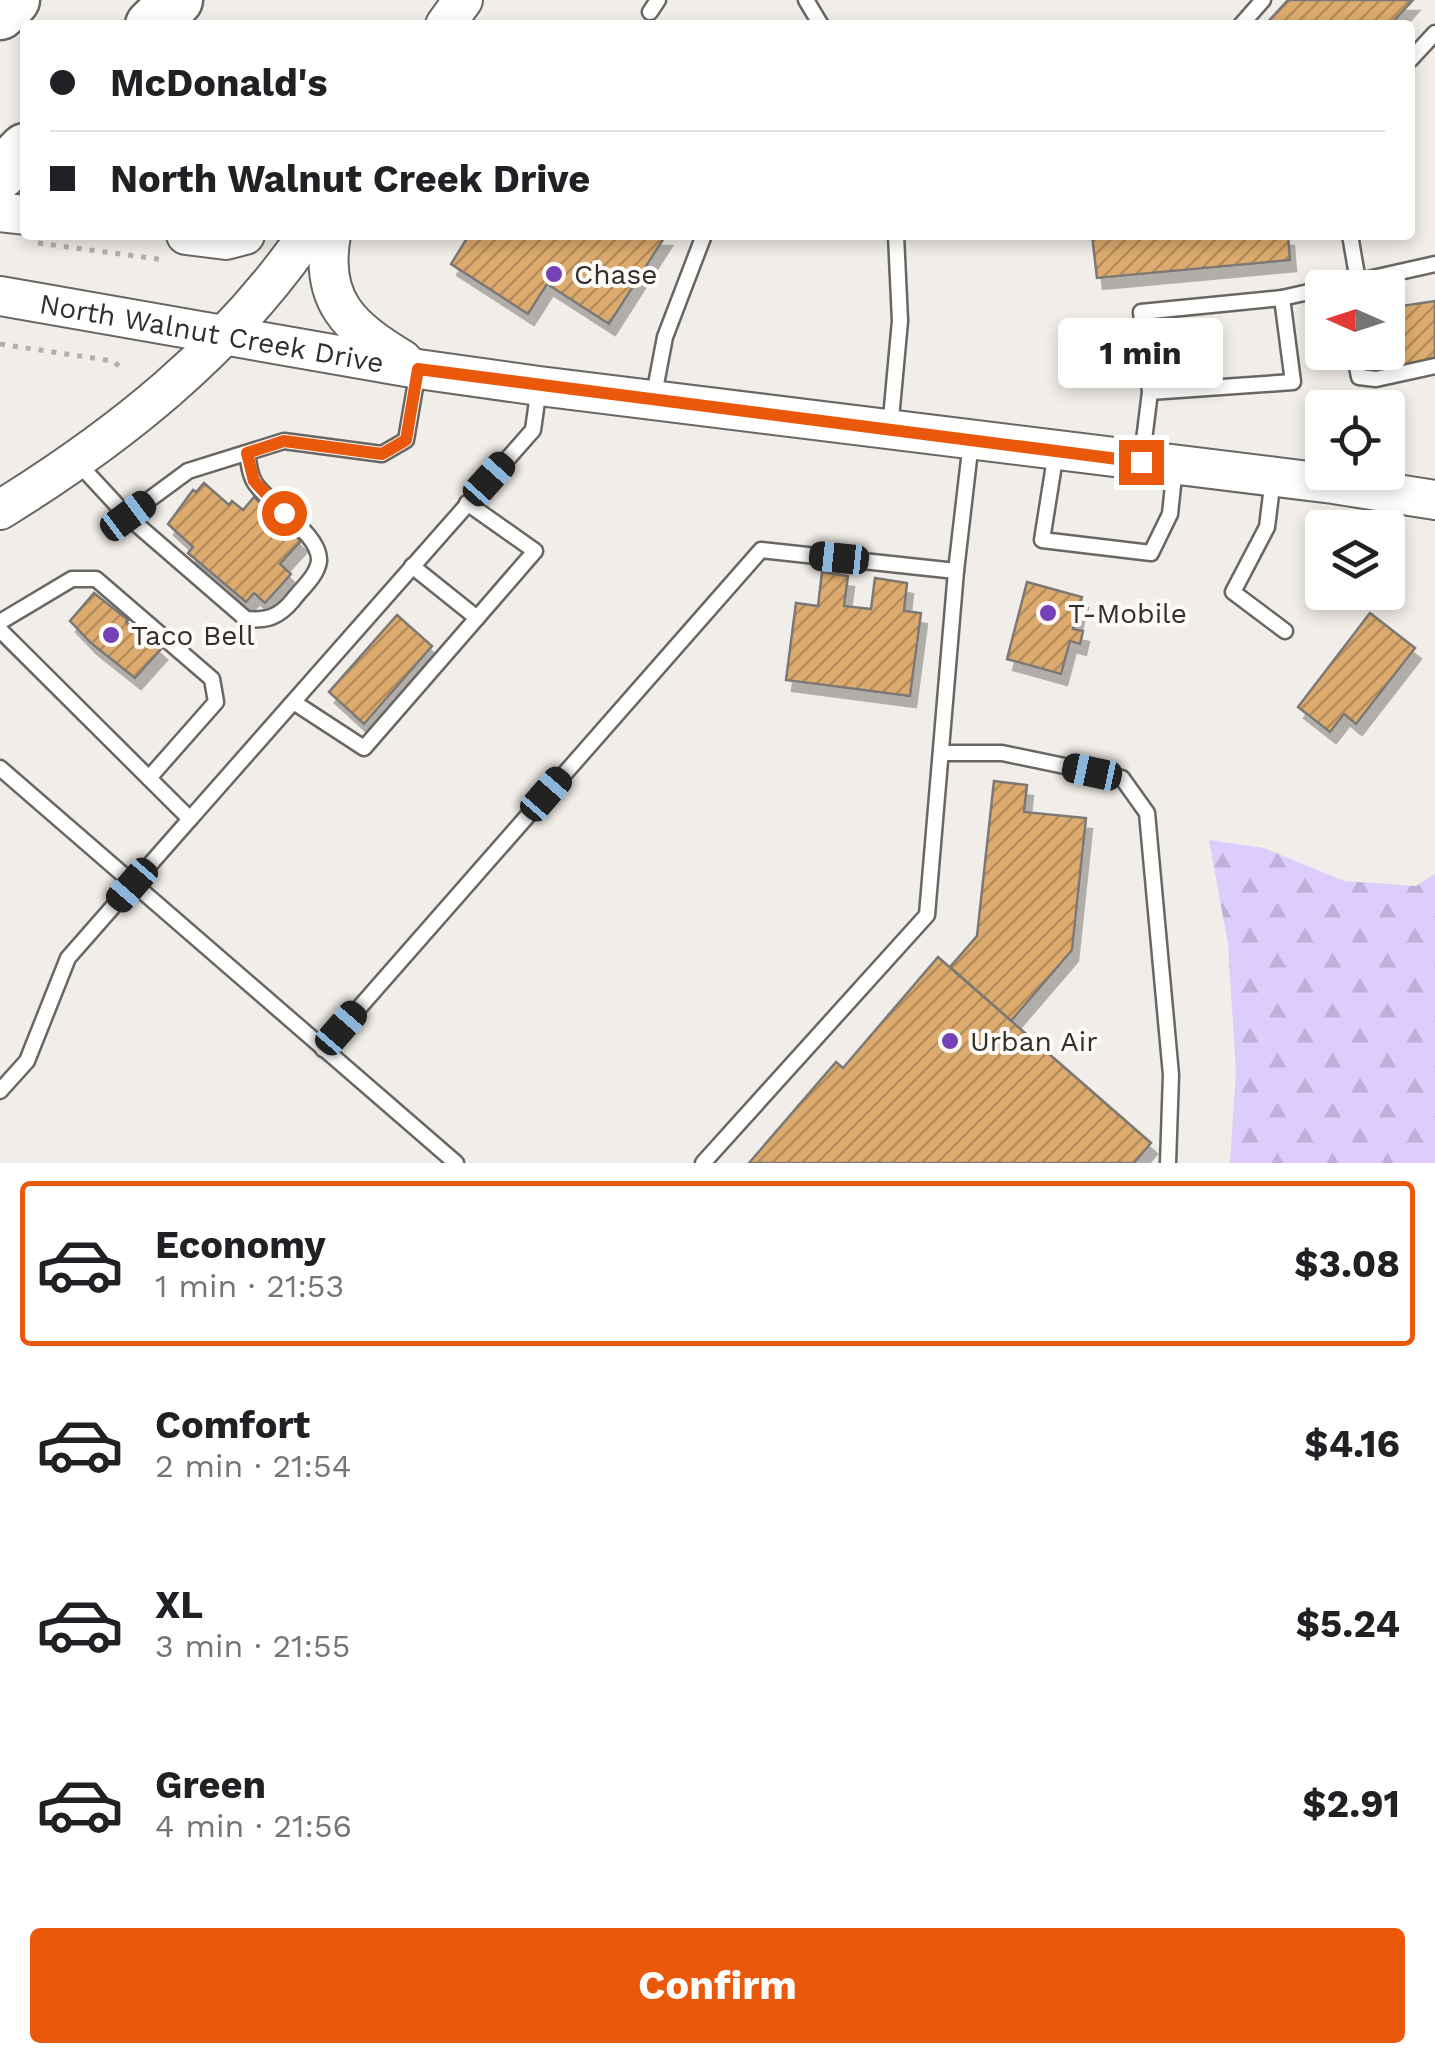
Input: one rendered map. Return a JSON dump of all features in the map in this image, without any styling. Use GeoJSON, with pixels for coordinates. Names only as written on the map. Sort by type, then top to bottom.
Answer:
{"type":"FeatureCollection","features":[{"type":"Feature","properties":{"kind":"highway"},"geometry":{"type":"LineString","coordinates":[[0,14],[14,0]]}},
{"type":"Feature","properties":{"kind":"highway"},"geometry":{"type":"LineString","coordinates":[[157,20],[177,0]]}},
{"type":"Feature","properties":{"kind":"highway"},"geometry":{"type":"LineString","coordinates":[[0,174],[20,154]]}},
{"type":"Feature","properties":{"kind":"main road"},"geometry":{"type":"LineString","coordinates":[[448,20],[463,0]]}},
{"type":"Feature","properties":{"kind":"main road"},"geometry":{"type":"LineString","coordinates":[[0,510],[77,462],[163,396],[282,270],[303,240]]}},
{"type":"Feature","properties":{"kind":"main road"},"geometry":{"type":"LineString","coordinates":[[330,240],[326,262],[331,290],[349,319],[375,343],[418,369]]}},
{"type":"Feature","properties":{"kind":"main road","name":"North Walnut Creek Drive"},"geometry":{"type":"LineString","coordinates":[[12,298],[418,369],[1435,500]]}},
{"type":"Feature","properties":{"kind":"lane"},"geometry":{"type":"LineString","coordinates":[[1245,20],[1263,0]]}},
{"type":"Feature","properties":{"kind":"lane"},"geometry":{"type":"LineString","coordinates":[[1415,55],[1435,33]]}},
{"type":"Feature","properties":{"kind":"lane"},"geometry":{"type":"LineString","coordinates":[[652,400],[665,337],[702,240]]}},
{"type":"Feature","properties":{"kind":"lane"},"geometry":{"type":"LineString","coordinates":[[890,432],[900,321],[896,240]]}},
{"type":"Feature","properties":{"kind":"lane"},"geometry":{"type":"LineString","coordinates":[[1351,240],[1356,270]]}},
{"type":"Feature","properties":{"kind":"lane"},"geometry":{"type":"LineString","coordinates":[[1405,271],[1435,264]]}},
{"type":"Feature","properties":{"kind":"lane"},"geometry":{"type":"LineString","coordinates":[[1056,452],[1042,540],[1151,553],[1170,514],[1158,464],[1141,312],[1305,293]]}},
{"type":"Feature","properties":{"kind":"lane"},"geometry":{"type":"LineString","coordinates":[[1150,392],[1293,382],[1282,298]]}},
{"type":"Feature","properties":{"kind":"lane"},"geometry":{"type":"LineString","coordinates":[[1357,370],[1358,378],[1376,379],[1435,366]]}},
{"type":"Feature","properties":{"kind":"lane"},"geometry":{"type":"LineString","coordinates":[[128,516],[188,471],[284,441],[382,454],[406,440],[418,369]]}},
{"type":"Feature","properties":{"kind":"lane"},"geometry":{"type":"LineString","coordinates":[[0,1091],[27,1062],[68,958],[533,430],[539,386]]}},
{"type":"Feature","properties":{"kind":"lane"},"geometry":{"type":"LineString","coordinates":[[704,1163],[927,915],[971,441]]}},
{"type":"Feature","properties":{"kind":"lane"},"geometry":{"type":"LineString","coordinates":[[77,462],[128,516],[246,619],[273,619],[288,607],[314,574],[319,562],[318,549],[254,481],[247,453]]}},
{"type":"Feature","properties":{"kind":"lane"},"geometry":{"type":"LineString","coordinates":[[1274,478],[1266,527],[1233,592],[1285,630]]}},
{"type":"Feature","properties":{"kind":"lane"},"geometry":{"type":"LineString","coordinates":[[295,703],[364,748],[535,551],[467,503]]}},
{"type":"Feature","properties":{"kind":"lane"},"geometry":{"type":"LineString","coordinates":[[323,1049],[761,550],[956,571]]}},
{"type":"Feature","properties":{"kind":"lane"},"geometry":{"type":"LineString","coordinates":[[412,566],[477,618]]}},
{"type":"Feature","properties":{"kind":"lane"},"geometry":{"type":"LineString","coordinates":[[0,622],[72,579],[96,579],[212,679],[216,702],[149,778]]}},
{"type":"Feature","properties":{"kind":"lane"},"geometry":{"type":"LineString","coordinates":[[0,630],[190,819]]}},
{"type":"Feature","properties":{"kind":"lane"},"geometry":{"type":"LineString","coordinates":[[941,753],[1002,753],[1122,778],[1147,813],[1171,1075],[1168,1163]]}},
{"type":"Feature","properties":{"kind":"lane"},"geometry":{"type":"LineString","coordinates":[[0,768],[456,1163]]}},
{"type":"Feature","properties":{"kind":"path"},"geometry":{"type":"LineString","coordinates":[[66,240],[109,253]]}},
{"type":"Feature","properties":{"kind":"path"},"geometry":{"type":"LineString","coordinates":[[4,344],[113,362],[124,370]]}},
{"type":"Feature","properties":{"kind":"green space"},"geometry":{"type":"Polygon","coordinates":[[[1209,840],[1264,848],[1344,881],[1416,886],[1435,874],[1435,1163],[1230,1163],[1236,1072],[1228,944],[1209,840]]]}},
{"type":"Feature","properties":{"kind":"building"},"geometry":{"type":"Polygon","coordinates":[[[1288,0],[1413,0],[1395,20],[1270,20],[1288,0]]]}},
{"type":"Feature","properties":{"kind":"building","name":"Chase"},"geometry":{"type":"Polygon","coordinates":[[[466,240],[663,240],[609,324],[547,284],[528,314],[451,264],[466,240]]]}},
{"type":"Feature","properties":{"kind":"building"},"geometry":{"type":"Polygon","coordinates":[[[1093,240],[1288,240],[1290,260],[1097,278],[1093,240]]]}},
{"type":"Feature","properties":{"kind":"building"},"geometry":{"type":"Polygon","coordinates":[[[1435,301],[1435,361],[1405,365],[1405,305],[1435,301]]]}},
{"type":"Feature","properties":{"kind":"building"},"geometry":{"type":"Polygon","coordinates":[[[204,483],[229,505],[232,501],[243,510],[254,497],[301,541],[280,564],[291,574],[265,603],[254,593],[246,602],[188,553],[193,547],[168,524],[193,490],[196,492],[204,483]]]}},
{"type":"Feature","properties":{"kind":"building"},"geometry":{"type":"Polygon","coordinates":[[[822,572],[848,576],[844,606],[871,609],[875,578],[907,583],[904,611],[921,613],[910,696],[786,680],[796,603],[818,606],[822,572]]]}},
{"type":"Feature","properties":{"kind":"building","name":"T-Mobile"},"geometry":{"type":"Polygon","coordinates":[[[1027,582],[1082,597],[1073,629],[1083,631],[1080,644],[1070,641],[1061,674],[1007,659],[1027,582]]]}},
{"type":"Feature","properties":{"kind":"building","name":"Taco Bell"},"geometry":{"type":"Polygon","coordinates":[[[94,593],[161,649],[135,678],[70,621],[94,593]]]}},
{"type":"Feature","properties":{"kind":"building"},"geometry":{"type":"Polygon","coordinates":[[[1370,613],[1415,648],[1356,724],[1344,714],[1330,732],[1298,707],[1370,613]]]}},
{"type":"Feature","properties":{"kind":"building"},"geometry":{"type":"Polygon","coordinates":[[[397,615],[432,646],[364,724],[329,692],[397,615]]]}},
{"type":"Feature","properties":{"kind":"building"},"geometry":{"type":"Polygon","coordinates":[[[994,781],[1027,785],[1024,812],[1086,818],[1072,950],[1011,1021],[950,967],[977,936],[994,781]]]}},
{"type":"Feature","properties":{"kind":"building","name":"Urban Air"},"geometry":{"type":"Polygon","coordinates":[[[938,957],[1151,1143],[1134,1163],[749,1163],[836,1062],[843,1068],[938,957]]]}},
{"type":"Feature","properties":{"kind":"place","name":"Chase"},"geometry":{"type":"Point","coordinates":[554,274]}},
{"type":"Feature","properties":{"kind":"place","name":"T-Mobile"},"geometry":{"type":"Point","coordinates":[1048,613]}},
{"type":"Feature","properties":{"kind":"place","name":"Taco Bell"},"geometry":{"type":"Point","coordinates":[111,635]}},
{"type":"Feature","properties":{"kind":"place","name":"Urban Air"},"geometry":{"type":"Point","coordinates":[950,1041]}},
{"type":"Feature","properties":{"kind":"route"},"geometry":{"type":"LineString","coordinates":[[284,513],[254,481],[247,453],[284,441],[382,454],[406,440],[418,369],[1141,462]]}}]}
